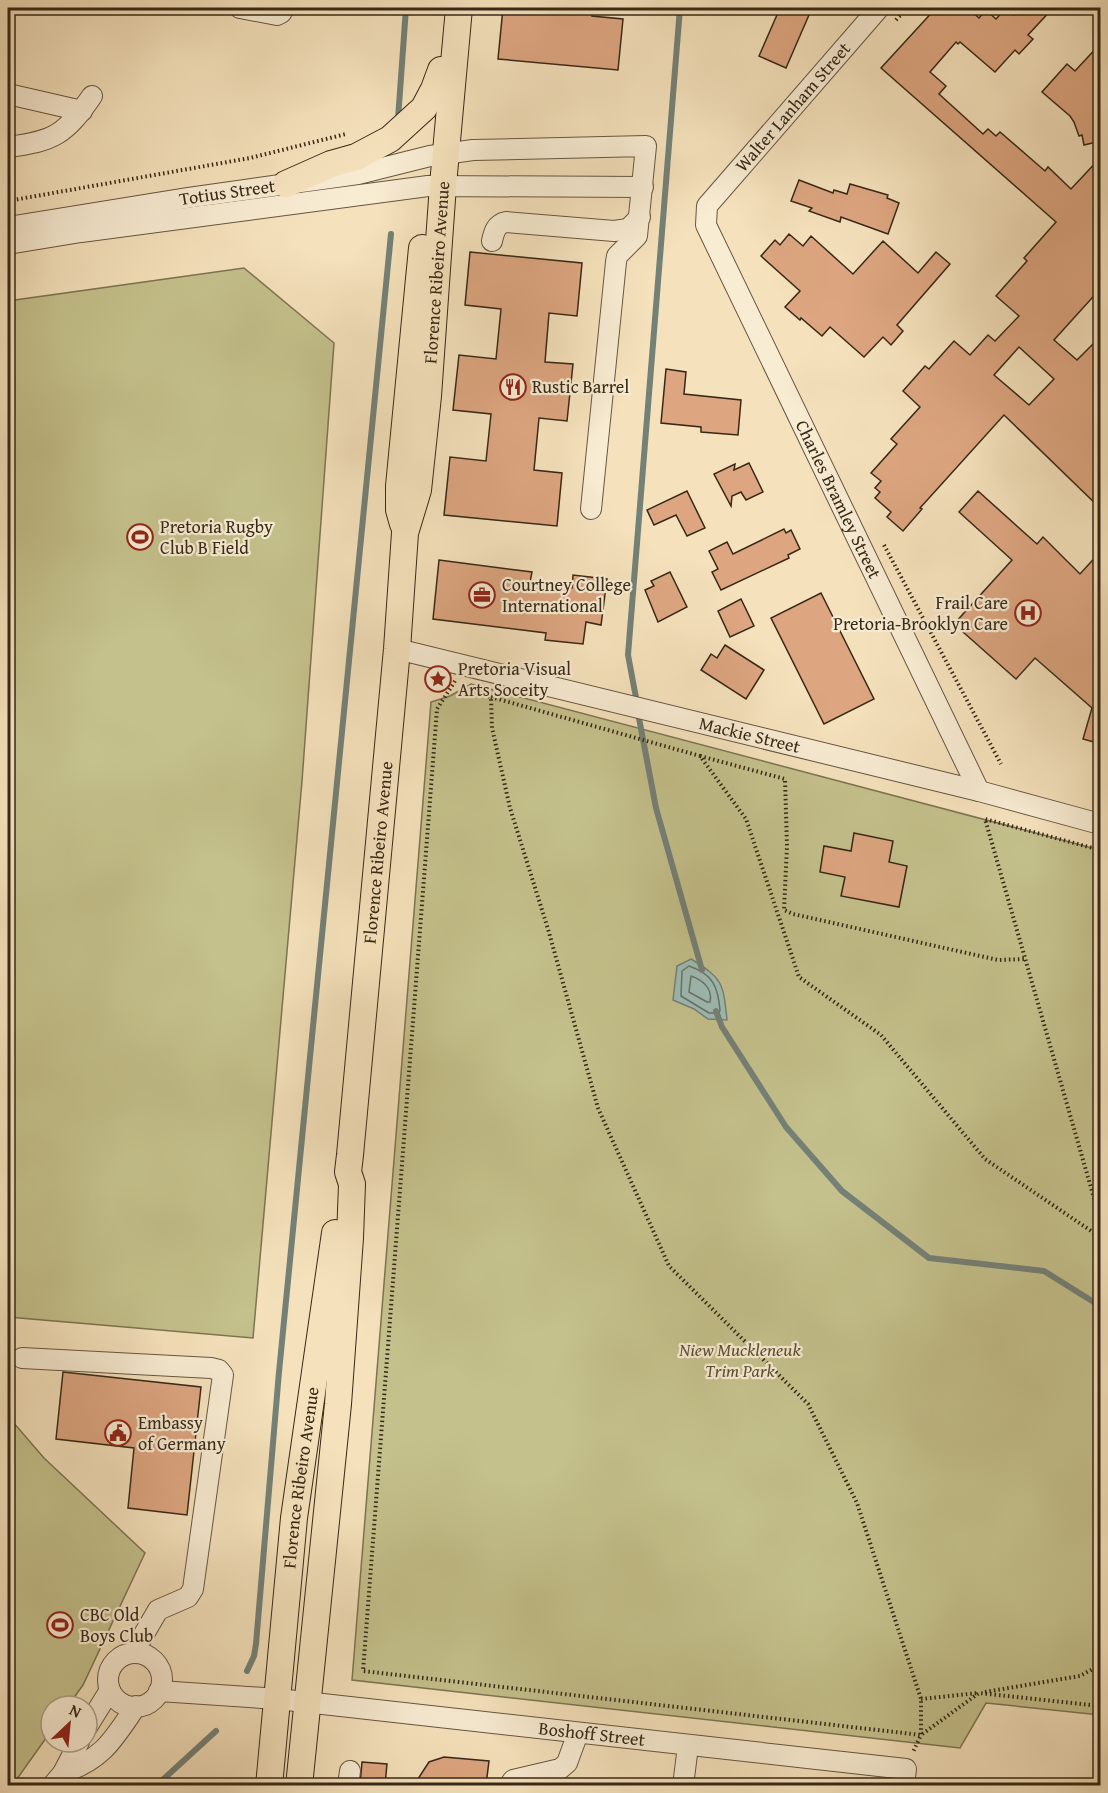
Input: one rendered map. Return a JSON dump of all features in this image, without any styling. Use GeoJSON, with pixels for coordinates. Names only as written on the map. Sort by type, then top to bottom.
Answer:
{"type":"FeatureCollection","features":[{"type":"Feature","properties":{"kind":"main road","name":"Florence Ribeiro Avenue"},"geometry":{"type":"LineString","coordinates":[[269,1785],[294,1518],[337,1216],[343,1183],[348,1172],[397,649],[405,533],[399,510],[399,486],[436,186],[445,8]]}},
{"type":"Feature","properties":{"kind":"main road","name":"Florence Ribeiro Avenue"},"geometry":{"type":"LineString","coordinates":[[438,155],[459,8]]}},
{"type":"Feature","properties":{"kind":"main road"},"geometry":{"type":"LineString","coordinates":[[285,184],[331,164],[356,157],[390,139],[424,108],[441,70]]}},
{"type":"Feature","properties":{"kind":"main road","name":"Florence Ribeiro Avenue"},"geometry":{"type":"LineString","coordinates":[[299,1785],[338,1404],[350,1238],[352,1184],[348,1172]]}},
{"type":"Feature","properties":{"kind":"street"},"geometry":{"type":"LineString","coordinates":[[240,8],[278,15],[284,8]]}},
{"type":"Feature","properties":{"kind":"street","name":"Walter Lanham Street"},"geometry":{"type":"LineString","coordinates":[[707,206],[879,8]]}},
{"type":"Feature","properties":{"kind":"street"},"geometry":{"type":"LineString","coordinates":[[8,94],[87,103],[58,135],[42,141],[8,147]]}},
{"type":"Feature","properties":{"kind":"street","name":"Totius Street"},"geometry":{"type":"LineString","coordinates":[[8,227],[187,198],[358,174],[438,155],[473,150],[646,146],[643,187],[436,186],[81,232],[8,244]]}},
{"type":"Feature","properties":{"kind":"street"},"geometry":{"type":"LineString","coordinates":[[591,508],[616,262],[617,256],[638,236],[643,187]]}},
{"type":"Feature","properties":{"kind":"street","name":"Charles Bramley Street"},"geometry":{"type":"LineString","coordinates":[[707,206],[705,217],[709,231],[979,791]]}},
{"type":"Feature","properties":{"kind":"street"},"geometry":{"type":"LineString","coordinates":[[492,241],[500,223],[506,222],[614,231],[628,229],[640,217]]}},
{"type":"Feature","properties":{"kind":"street","name":"Mackie Street"},"geometry":{"type":"LineString","coordinates":[[397,649],[979,791],[1101,824]]}},
{"type":"Feature","properties":{"kind":"street"},"geometry":{"type":"LineString","coordinates":[[22,1358],[211,1368],[219,1370],[223,1375],[193,1589],[188,1597],[158,1610],[133,1653]]}},
{"type":"Feature","properties":{"kind":"street"},"geometry":{"type":"LineString","coordinates":[[142,1654],[157,1665],[161,1682],[159,1691],[145,1704],[127,1705],[119,1701],[110,1690],[108,1677],[110,1668],[123,1655],[142,1654]]}},
{"type":"Feature","properties":{"kind":"street"},"geometry":{"type":"LineString","coordinates":[[99,1708],[110,1690]]}},
{"type":"Feature","properties":{"kind":"street","name":"Boshoff Street"},"geometry":{"type":"LineString","coordinates":[[159,1691],[278,1699],[578,1733],[905,1777]]}},
{"type":"Feature","properties":{"kind":"street"},"geometry":{"type":"LineString","coordinates":[[58,1779],[84,1766],[108,1748],[136,1706]]}},
{"type":"Feature","properties":{"kind":"street"},"geometry":{"type":"LineString","coordinates":[[509,1785],[513,1780],[560,1769],[567,1763],[578,1733]]}},
{"type":"Feature","properties":{"kind":"street"},"geometry":{"type":"LineString","coordinates":[[683,1785],[688,1746]]}},
{"type":"Feature","properties":{"kind":"street"},"geometry":{"type":"LineString","coordinates":[[58,1779],[72,1754]]}},
{"type":"Feature","properties":{"kind":"path"},"geometry":{"type":"LineString","coordinates":[[891,25],[907,8]]}},
{"type":"Feature","properties":{"kind":"path"},"geometry":{"type":"LineString","coordinates":[[8,201],[250,158],[347,134]]}},
{"type":"Feature","properties":{"kind":"path"},"geometry":{"type":"LineString","coordinates":[[884,545],[1001,764]]}},
{"type":"Feature","properties":{"kind":"path"},"geometry":{"type":"LineString","coordinates":[[459,675],[437,709],[363,1671],[921,1735],[979,1693],[1101,1706]]}},
{"type":"Feature","properties":{"kind":"path"},"geometry":{"type":"LineString","coordinates":[[475,687],[491,698],[785,779],[787,846],[784,910],[793,914],[992,959],[1025,959]]}},
{"type":"Feature","properties":{"kind":"path"},"geometry":{"type":"LineString","coordinates":[[491,689],[492,728],[510,808],[548,929],[598,1108],[669,1266],[808,1404],[858,1503],[921,1699],[921,1735],[905,1777]]}},
{"type":"Feature","properties":{"kind":"path"},"geometry":{"type":"LineString","coordinates":[[700,756],[746,819],[799,977],[881,1035],[985,1159],[1101,1237]]}},
{"type":"Feature","properties":{"kind":"path"},"geometry":{"type":"LineString","coordinates":[[1101,850],[985,819],[1101,1219]]}},
{"type":"Feature","properties":{"kind":"path"},"geometry":{"type":"LineString","coordinates":[[921,1699],[979,1693],[1080,1676],[1101,1665]]}},
{"type":"Feature","properties":{"kind":"green space"},"geometry":{"type":"Polygon","coordinates":[[[244,268],[334,343],[302,781],[253,1338],[8,1317],[8,301],[244,268]]]}},
{"type":"Feature","properties":{"kind":"green space","name":"Niew Muckleneuk Trim Park"},"geometry":{"type":"Polygon","coordinates":[[[471,684],[1100,850],[1100,1715],[986,1703],[960,1748],[352,1680],[431,702],[450,696],[471,684]]]}},
{"type":"Feature","properties":{"kind":"green space","name":"CBC Old Boys Club"},"geometry":{"type":"Polygon","coordinates":[[[8,1419],[44,1458],[145,1553],[83,1685],[77,1694],[39,1694],[39,1748],[12,1786],[8,1785],[8,1419]]]}},
{"type":"Feature","properties":{"kind":"water"},"geometry":{"type":"Polygon","coordinates":[[[691,959],[710,972],[720,983],[727,1020],[708,1019],[694,1009],[673,1000],[677,966],[691,959]]]}},
{"type":"Feature","properties":{"kind":"building"},"geometry":{"type":"Polygon","coordinates":[[[503,8],[593,8],[592,16],[623,19],[618,70],[498,59],[503,8]]]}},
{"type":"Feature","properties":{"kind":"building"},"geometry":{"type":"Polygon","coordinates":[[[780,8],[812,8],[786,68],[759,56],[780,8]]]}},
{"type":"Feature","properties":{"kind":"building"},"geometry":{"type":"Polygon","coordinates":[[[936,8],[968,8],[979,18],[986,10],[996,19],[1006,8],[1014,15],[1021,8],[1053,8],[1028,35],[1033,39],[1019,54],[1015,50],[995,72],[960,42],[958,44],[956,42],[930,72],[946,86],[939,94],[983,134],[988,129],[996,136],[1000,132],[1045,171],[1048,167],[1071,189],[1101,157],[1101,288],[1054,340],[1077,360],[1101,336],[1101,509],[1004,415],[920,508],[922,509],[903,531],[887,517],[891,512],[875,498],[880,492],[875,488],[881,481],[871,473],[897,444],[891,439],[920,407],[903,391],[925,366],[929,369],[954,341],[970,355],[988,335],[995,341],[1019,316],[996,296],[1027,261],[1024,258],[1056,222],[881,68],[936,8]],[[1019,347],[994,375],[1029,405],[1054,379],[1019,347]]]}},
{"type":"Feature","properties":{"kind":"building"},"geometry":{"type":"Polygon","coordinates":[[[1101,43],[1101,141],[1084,145],[1082,135],[1079,136],[1070,116],[1042,92],[1067,64],[1075,71],[1101,43]]]}},
{"type":"Feature","properties":{"kind":"building"},"geometry":{"type":"Polygon","coordinates":[[[799,180],[833,193],[834,190],[847,194],[850,184],[888,195],[887,198],[899,203],[888,234],[841,217],[840,222],[809,211],[812,208],[791,201],[799,180]]]}},
{"type":"Feature","properties":{"kind":"building"},"geometry":{"type":"Polygon","coordinates":[[[789,234],[803,246],[811,236],[853,274],[883,241],[918,273],[936,252],[950,264],[897,325],[903,331],[891,345],[883,337],[864,357],[830,327],[822,336],[785,307],[800,291],[761,256],[775,240],[780,245],[789,234]]]}},
{"type":"Feature","properties":{"kind":"building","name":"Rustic Barrel"},"geometry":{"type":"Polygon","coordinates":[[[470,252],[582,263],[577,316],[549,313],[545,362],[573,364],[567,421],[539,418],[534,470],[562,473],[557,526],[444,515],[450,457],[486,461],[491,414],[453,410],[459,355],[496,359],[501,309],[465,305],[470,252]]]}},
{"type":"Feature","properties":{"kind":"building"},"geometry":{"type":"Polygon","coordinates":[[[666,369],[686,372],[684,394],[741,400],[738,435],[701,432],[701,427],[661,423],[666,369]]]}},
{"type":"Feature","properties":{"kind":"building"},"geometry":{"type":"Polygon","coordinates":[[[749,463],[763,492],[746,500],[741,492],[732,496],[731,506],[714,474],[735,464],[734,470],[749,463]]]}},
{"type":"Feature","properties":{"kind":"building"},"geometry":{"type":"Polygon","coordinates":[[[687,491],[705,528],[687,536],[676,515],[654,525],[647,510],[687,491]]]}},
{"type":"Feature","properties":{"kind":"building"},"geometry":{"type":"Polygon","coordinates":[[[978,491],[1037,544],[1043,537],[1080,574],[1101,551],[1101,744],[1083,739],[1092,708],[1035,658],[1016,679],[954,624],[1012,560],[959,512],[978,491]]]}},
{"type":"Feature","properties":{"kind":"building"},"geometry":{"type":"Polygon","coordinates":[[[784,529],[786,533],[791,530],[800,549],[788,555],[789,558],[721,590],[712,572],[718,569],[709,551],[727,542],[733,554],[784,529]]]}},
{"type":"Feature","properties":{"kind":"building"},"geometry":{"type":"Polygon","coordinates":[[[439,560],[532,572],[530,582],[572,588],[573,575],[607,579],[601,625],[586,622],[583,644],[545,640],[546,633],[433,619],[439,560]]]}},
{"type":"Feature","properties":{"kind":"building"},"geometry":{"type":"Polygon","coordinates":[[[670,572],[687,607],[658,622],[645,590],[654,586],[651,581],[670,572]]]}},
{"type":"Feature","properties":{"kind":"building"},"geometry":{"type":"Polygon","coordinates":[[[821,593],[874,699],[824,724],[771,618],[821,593]]]}},
{"type":"Feature","properties":{"kind":"building"},"geometry":{"type":"Polygon","coordinates":[[[741,599],[754,626],[730,637],[718,611],[741,599]]]}},
{"type":"Feature","properties":{"kind":"building"},"geometry":{"type":"Polygon","coordinates":[[[725,645],[764,670],[746,699],[701,670],[711,654],[717,658],[725,645]]]}},
{"type":"Feature","properties":{"kind":"building"},"geometry":{"type":"Polygon","coordinates":[[[854,833],[893,841],[889,862],[907,866],[899,907],[841,896],[845,877],[820,872],[824,846],[851,851],[854,833]]]}},
{"type":"Feature","properties":{"kind":"building"},"geometry":{"type":"Polygon","coordinates":[[[63,1372],[201,1387],[187,1515],[128,1508],[134,1448],[56,1439],[63,1372]]]}},
{"type":"Feature","properties":{"kind":"building"},"geometry":{"type":"Polygon","coordinates":[[[444,1757],[489,1761],[486,1785],[414,1785],[429,1762],[444,1757]]]}},
{"type":"Feature","properties":{"kind":"building"},"geometry":{"type":"Polygon","coordinates":[[[362,1762],[387,1764],[385,1785],[360,1785],[362,1762]]]}},
{"type":"Feature","properties":{"kind":"waterway"},"geometry":{"type":"LineString","coordinates":[[398,119],[406,8]]}},
{"type":"Feature","properties":{"kind":"waterway"},"geometry":{"type":"LineString","coordinates":[[637,703],[628,655],[680,8]]}},
{"type":"Feature","properties":{"kind":"waterway"},"geometry":{"type":"LineString","coordinates":[[247,1671],[254,1656],[256,1644],[279,1372],[391,234]]}},
{"type":"Feature","properties":{"kind":"waterway"},"geometry":{"type":"LineString","coordinates":[[638,713],[656,808],[702,970]]}},
{"type":"Feature","properties":{"kind":"waterway"},"geometry":{"type":"LineString","coordinates":[[716,1011],[722,1027],[786,1127],[842,1191],[929,1258],[1044,1271],[1100,1306]]}},
{"type":"Feature","properties":{"kind":"waterway"},"geometry":{"type":"LineString","coordinates":[[156,1786],[216,1731]]}},
{"type":"Feature","properties":{"kind":"place","name":"Rustic Barrel"},"geometry":{"type":"Point","coordinates":[513,387]}},
{"type":"Feature","properties":{"kind":"place","name":"Pretoria Rugby Club B Field"},"geometry":{"type":"Point","coordinates":[140,537]}},
{"type":"Feature","properties":{"kind":"place","name":"Courtney College International"},"geometry":{"type":"Point","coordinates":[482,595]}},
{"type":"Feature","properties":{"kind":"place","name":"Frail Care Pretoria-Brooklyn Care"},"geometry":{"type":"Point","coordinates":[1028,613]}},
{"type":"Feature","properties":{"kind":"place","name":"Pretoria Visual Arts Soceity"},"geometry":{"type":"Point","coordinates":[438,679]}},
{"type":"Feature","properties":{"kind":"place","name":"Embassy of Germany"},"geometry":{"type":"Point","coordinates":[118,1433]}},
{"type":"Feature","properties":{"kind":"place","name":"CBC Old Boys Club"},"geometry":{"type":"Point","coordinates":[60,1625]}}]}
